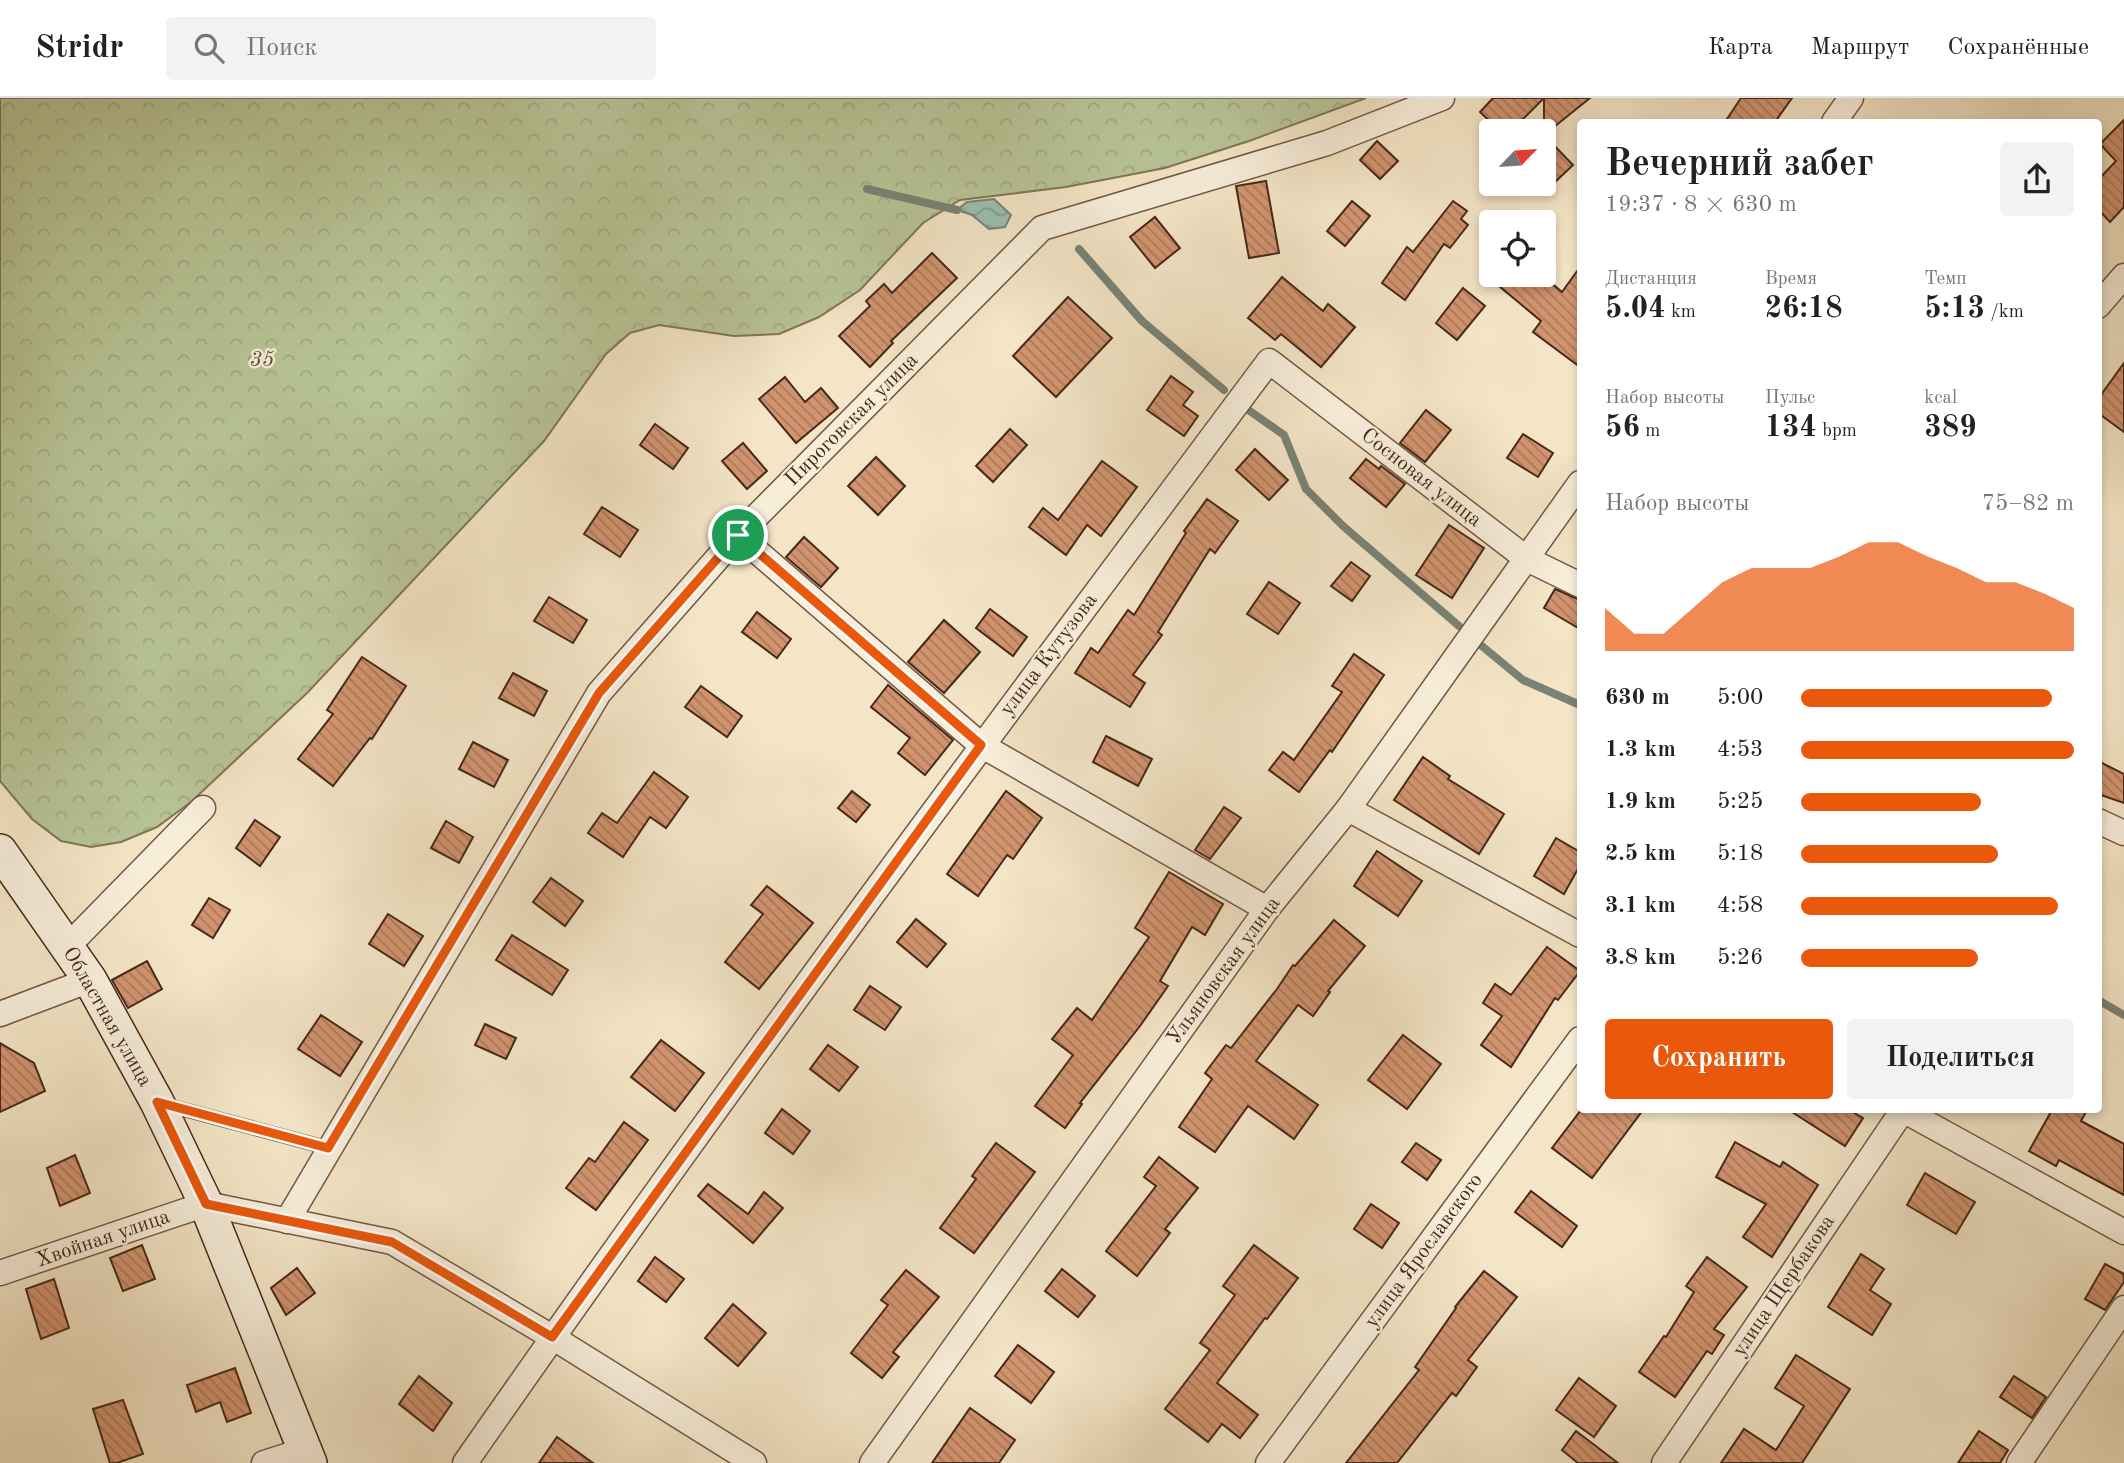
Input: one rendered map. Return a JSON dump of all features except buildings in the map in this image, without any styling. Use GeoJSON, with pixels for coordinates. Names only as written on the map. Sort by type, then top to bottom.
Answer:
{"type":"FeatureCollection","features":[{"type":"Feature","properties":{"kind":"main road","name":"Областная улица"},"geometry":{"type":"LineString","coordinates":[[0,852],[90,980],[157,1102],[206,1204],[308,1456]]}},
{"type":"Feature","properties":{"kind":"street","name":"Пироговская улица"},"geometry":{"type":"LineString","coordinates":[[287,1221],[599,693],[738,535],[1042,228],[1327,143],[1442,98]]}},
{"type":"Feature","properties":{"kind":"street"},"geometry":{"type":"LineString","coordinates":[[1836,119],[1851,98]]}},
{"type":"Feature","properties":{"kind":"street"},"geometry":{"type":"LineString","coordinates":[[2102,301],[2124,276]]}},
{"type":"Feature","properties":{"kind":"street","name":"Сосновая улица"},"geometry":{"type":"LineString","coordinates":[[1269,361],[1527,559],[1577,583]]}},
{"type":"Feature","properties":{"kind":"street","name":"улица Кутузова"},"geometry":{"type":"LineString","coordinates":[[465,1463],[552,1337],[981,745],[1269,361]]}},
{"type":"Feature","properties":{"kind":"street","name":"Ульяновская улица"},"geometry":{"type":"LineString","coordinates":[[872,1463],[1267,909],[1348,809],[1577,487]]}},
{"type":"Feature","properties":{"kind":"street"},"geometry":{"type":"LineString","coordinates":[[738,535],[981,745],[1267,909]]}},
{"type":"Feature","properties":{"kind":"street"},"geometry":{"type":"LineString","coordinates":[[67,947],[203,808]]}},
{"type":"Feature","properties":{"kind":"street"},"geometry":{"type":"LineString","coordinates":[[1348,809],[1577,933]]}},
{"type":"Feature","properties":{"kind":"street"},"geometry":{"type":"LineString","coordinates":[[2102,823],[2124,833]]}},
{"type":"Feature","properties":{"kind":"street"},"geometry":{"type":"LineString","coordinates":[[0,1014],[90,980]]}},
{"type":"Feature","properties":{"kind":"street","name":"улица Ярославского"},"geometry":{"type":"LineString","coordinates":[[1268,1463],[1577,1043]]}},
{"type":"Feature","properties":{"kind":"street","name":"улица Щербакова"},"geometry":{"type":"LineString","coordinates":[[1664,1463],[1901,1113]]}},
{"type":"Feature","properties":{"kind":"street"},"geometry":{"type":"LineString","coordinates":[[1908,1113],[2124,1231]]}},
{"type":"Feature","properties":{"kind":"street"},"geometry":{"type":"LineString","coordinates":[[206,1204],[392,1242],[552,1337],[754,1463]]}},
{"type":"Feature","properties":{"kind":"street","name":"Хвойная улица"},"geometry":{"type":"LineString","coordinates":[[0,1273],[206,1204]]}},
{"type":"Feature","properties":{"kind":"street"},"geometry":{"type":"LineString","coordinates":[[2019,1463],[2124,1308]]}},
{"type":"Feature","properties":{"kind":"street"},"geometry":{"type":"LineString","coordinates":[[264,1463],[308,1456]]}},
{"type":"Feature","properties":{"kind":"lane"},"geometry":{"type":"LineString","coordinates":[[157,1102],[328,1148]]}},
{"type":"Feature","properties":{"kind":"green space","name":"35"},"geometry":{"type":"Polygon","coordinates":[[[0,98],[1366,98],[1249,141],[1165,168],[1066,187],[960,200],[923,223],[860,290],[819,317],[779,334],[734,336],[659,325],[630,333],[606,354],[544,441],[308,692],[191,802],[157,827],[121,842],[91,847],[61,841],[32,819],[0,781],[0,98]]]}},
{"type":"Feature","properties":{"kind":"water"},"geometry":{"type":"Polygon","coordinates":[[[994,199],[1011,215],[1005,227],[989,229],[972,215],[957,210],[967,202],[994,199]]]}},
{"type":"Feature","properties":{"kind":"waterway"},"geometry":{"type":"LineString","coordinates":[[867,189],[957,210]]}},
{"type":"Feature","properties":{"kind":"waterway"},"geometry":{"type":"LineString","coordinates":[[1079,249],[1142,321],[1224,390]]}},
{"type":"Feature","properties":{"kind":"waterway"},"geometry":{"type":"LineString","coordinates":[[1247,409],[1284,435],[1306,489],[1343,526],[1459,626]]}},
{"type":"Feature","properties":{"kind":"waterway"},"geometry":{"type":"LineString","coordinates":[[1477,642],[1523,680],[1577,704]]}},
{"type":"Feature","properties":{"kind":"waterway"},"geometry":{"type":"LineString","coordinates":[[2102,1002],[2124,1015]]}},
{"type":"Feature","properties":{"kind":"route"},"geometry":{"type":"LineString","coordinates":[[738,535],[981,745],[552,1337],[392,1242],[206,1204],[157,1102],[328,1148],[599,693],[738,535]]}}]}
